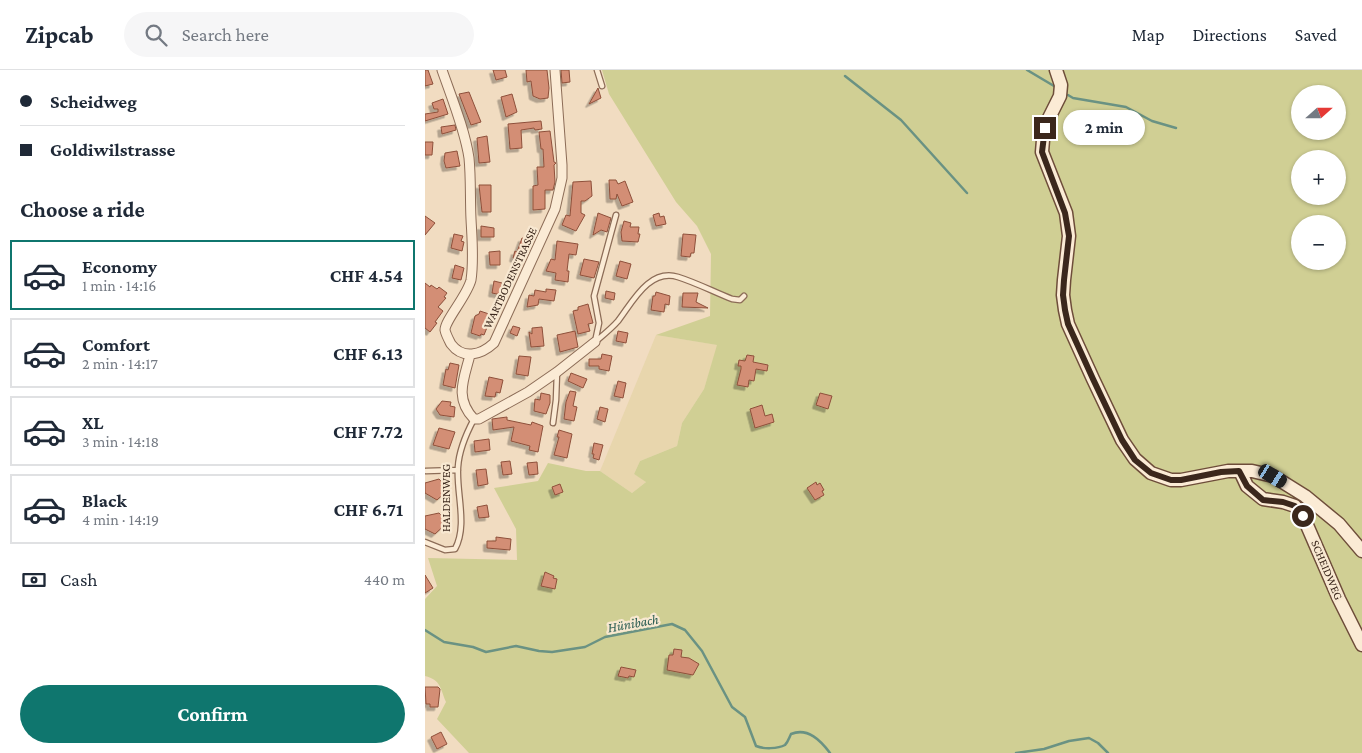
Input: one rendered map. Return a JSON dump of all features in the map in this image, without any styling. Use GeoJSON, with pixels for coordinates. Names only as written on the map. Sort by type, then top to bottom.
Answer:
{"type":"FeatureCollection","features":[{"type":"Feature","properties":{"kind":"street"},"geometry":{"type":"LineString","coordinates":[[442,70],[468,155],[472,268],[468,290],[449,319],[445,329],[453,346],[459,351],[470,355],[461,394],[463,404],[474,419],[479,418],[528,392],[595,342]]}},
{"type":"Feature","properties":{"kind":"street","name":"WARTBODENSTRASSE"},"geometry":{"type":"LineString","coordinates":[[470,355],[481,352],[494,343],[555,209],[562,178],[555,70]]}},
{"type":"Feature","properties":{"kind":"street"},"geometry":{"type":"LineString","coordinates":[[1056,70],[1061,85],[1060,96],[1045,128],[1042,152],[1065,213],[1069,236],[1063,288],[1065,310],[1068,324],[1122,440],[1135,460],[1151,473],[1171,480],[1239,471],[1252,471],[1273,476],[1305,496],[1339,524],[1362,551]]}},
{"type":"Feature","properties":{"kind":"street","name":"SCHEIDWEG"},"geometry":{"type":"LineString","coordinates":[[1239,471],[1247,486],[1263,500],[1283,502],[1295,506],[1303,516],[1339,599],[1362,644]]}},
{"type":"Feature","properties":{"kind":"lane"},"geometry":{"type":"LineString","coordinates":[[597,70],[602,86]]}},
{"type":"Feature","properties":{"kind":"lane"},"geometry":{"type":"LineString","coordinates":[[595,342],[599,323],[594,296],[616,215]]}},
{"type":"Feature","properties":{"kind":"lane"},"geometry":{"type":"LineString","coordinates":[[595,342],[616,323],[636,294],[651,282],[660,278],[678,277],[732,299],[740,300],[744,296]]}},
{"type":"Feature","properties":{"kind":"lane"},"geometry":{"type":"LineString","coordinates":[[553,423],[557,400],[557,372]]}},
{"type":"Feature","properties":{"kind":"lane","name":"HALDENWEG"},"geometry":{"type":"LineString","coordinates":[[425,542],[445,550],[455,549],[457,544],[460,522],[459,459],[466,434],[474,419]]}},
{"type":"Feature","properties":{"kind":"lane"},"geometry":{"type":"LineString","coordinates":[[426,471],[458,470]]}},
{"type":"Feature","properties":{"kind":"shaded area"},"geometry":{"type":"Polygon","coordinates":[[[602,70],[1362,70],[1362,753],[469,753],[437,719],[446,702],[437,682],[425,676],[425,599],[437,586],[428,558],[517,560],[516,529],[494,488],[538,481],[548,463],[586,471],[600,471],[632,493],[646,482],[634,474],[640,461],[677,446],[682,423],[704,389],[717,345],[656,335],[710,316],[711,254],[697,226],[676,202],[609,94],[602,70]]]}},
{"type":"Feature","properties":{"kind":"shaded area"},"geometry":{"type":"Polygon","coordinates":[[[656,335],[718,345],[704,389],[682,423],[677,446],[640,461],[634,474],[647,481],[632,493],[600,471],[656,335]]]}},
{"type":"Feature","properties":{"kind":"building"},"geometry":{"type":"Polygon","coordinates":[[[425,70],[428,70],[433,84],[425,86],[425,70]]]}},
{"type":"Feature","properties":{"kind":"building"},"geometry":{"type":"Polygon","coordinates":[[[493,70],[505,70],[507,77],[496,80],[493,70]]]}},
{"type":"Feature","properties":{"kind":"building"},"geometry":{"type":"Polygon","coordinates":[[[526,70],[547,70],[548,98],[540,99],[533,96],[531,81],[527,82],[526,70]]]}},
{"type":"Feature","properties":{"kind":"building"},"geometry":{"type":"Polygon","coordinates":[[[561,70],[569,70],[570,82],[562,83],[561,70]]]}},
{"type":"Feature","properties":{"kind":"building"},"geometry":{"type":"Polygon","coordinates":[[[598,88],[601,98],[589,104],[598,88]]]}},
{"type":"Feature","properties":{"kind":"building"},"geometry":{"type":"Polygon","coordinates":[[[469,92],[481,122],[471,125],[459,94],[469,92]]]}},
{"type":"Feature","properties":{"kind":"building"},"geometry":{"type":"Polygon","coordinates":[[[512,94],[517,112],[506,117],[501,97],[512,94]]]}},
{"type":"Feature","properties":{"kind":"building"},"geometry":{"type":"Polygon","coordinates":[[[443,99],[448,114],[425,121],[425,114],[438,112],[438,109],[434,109],[432,103],[443,99]]]}},
{"type":"Feature","properties":{"kind":"building"},"geometry":{"type":"Polygon","coordinates":[[[541,121],[542,129],[521,130],[522,148],[510,149],[508,124],[541,121]]]}},
{"type":"Feature","properties":{"kind":"building"},"geometry":{"type":"Polygon","coordinates":[[[455,125],[456,130],[442,134],[441,127],[455,125]]]}},
{"type":"Feature","properties":{"kind":"building"},"geometry":{"type":"Polygon","coordinates":[[[550,131],[554,162],[556,163],[554,165],[555,182],[553,190],[545,190],[545,209],[533,210],[533,186],[538,185],[537,167],[544,167],[543,149],[541,149],[539,132],[550,131]]]}},
{"type":"Feature","properties":{"kind":"building"},"geometry":{"type":"Polygon","coordinates":[[[487,136],[490,162],[479,163],[477,138],[487,136]]]}},
{"type":"Feature","properties":{"kind":"building"},"geometry":{"type":"Polygon","coordinates":[[[425,142],[433,142],[432,155],[425,155],[425,142]]]}},
{"type":"Feature","properties":{"kind":"building"},"geometry":{"type":"Polygon","coordinates":[[[457,151],[460,166],[446,168],[444,161],[445,153],[457,151]]]}},
{"type":"Feature","properties":{"kind":"building"},"geometry":{"type":"Polygon","coordinates":[[[609,180],[616,180],[618,184],[625,181],[633,202],[622,206],[617,194],[616,199],[610,199],[609,180]]]}},
{"type":"Feature","properties":{"kind":"building"},"geometry":{"type":"Polygon","coordinates":[[[591,181],[592,196],[585,201],[581,201],[581,213],[585,215],[576,231],[562,225],[566,215],[570,216],[573,182],[591,181]]]}},
{"type":"Feature","properties":{"kind":"building"},"geometry":{"type":"Polygon","coordinates":[[[479,185],[491,185],[491,212],[482,212],[479,185]]]}},
{"type":"Feature","properties":{"kind":"building"},"geometry":{"type":"Polygon","coordinates":[[[598,213],[611,218],[607,232],[601,230],[593,235],[598,213]]]}},
{"type":"Feature","properties":{"kind":"building"},"geometry":{"type":"Polygon","coordinates":[[[659,213],[660,217],[664,216],[666,224],[656,226],[653,215],[659,213]]]}},
{"type":"Feature","properties":{"kind":"building"},"geometry":{"type":"Polygon","coordinates":[[[425,216],[435,223],[425,235],[425,216]]]}},
{"type":"Feature","properties":{"kind":"building"},"geometry":{"type":"Polygon","coordinates":[[[624,221],[631,223],[630,227],[639,227],[638,242],[622,241],[621,232],[624,221]]]}},
{"type":"Feature","properties":{"kind":"building"},"geometry":{"type":"Polygon","coordinates":[[[481,226],[494,228],[494,237],[481,237],[481,226]]]}},
{"type":"Feature","properties":{"kind":"building"},"geometry":{"type":"Polygon","coordinates":[[[454,234],[463,236],[461,241],[464,242],[462,251],[451,248],[454,234]]]}},
{"type":"Feature","properties":{"kind":"building"},"geometry":{"type":"Polygon","coordinates":[[[683,234],[696,235],[694,253],[691,253],[690,257],[681,256],[683,234]]]}},
{"type":"Feature","properties":{"kind":"building"},"geometry":{"type":"Polygon","coordinates":[[[522,238],[532,241],[523,262],[513,258],[522,238]]]}},
{"type":"Feature","properties":{"kind":"building"},"geometry":{"type":"Polygon","coordinates":[[[557,241],[578,244],[576,255],[569,254],[568,282],[555,280],[556,273],[546,271],[551,259],[555,260],[557,241]]]}},
{"type":"Feature","properties":{"kind":"building"},"geometry":{"type":"Polygon","coordinates":[[[500,251],[500,265],[490,265],[489,252],[500,251]]]}},
{"type":"Feature","properties":{"kind":"building"},"geometry":{"type":"Polygon","coordinates":[[[584,259],[599,262],[594,278],[580,275],[584,259]]]}},
{"type":"Feature","properties":{"kind":"building"},"geometry":{"type":"Polygon","coordinates":[[[620,261],[631,264],[627,279],[616,276],[620,261]]]}},
{"type":"Feature","properties":{"kind":"building"},"geometry":{"type":"Polygon","coordinates":[[[455,265],[464,268],[461,280],[452,278],[455,265]]]}},
{"type":"Feature","properties":{"kind":"building"},"geometry":{"type":"Polygon","coordinates":[[[494,281],[502,283],[502,295],[492,293],[494,281]]]}},
{"type":"Feature","properties":{"kind":"building"},"geometry":{"type":"Polygon","coordinates":[[[425,283],[437,289],[439,287],[447,293],[444,297],[446,298],[438,307],[443,311],[430,332],[425,328],[425,283]]]}},
{"type":"Feature","properties":{"kind":"building"},"geometry":{"type":"Polygon","coordinates":[[[546,289],[556,290],[554,301],[539,299],[538,305],[527,307],[529,295],[534,296],[535,290],[546,292],[546,289]]]}},
{"type":"Feature","properties":{"kind":"building"},"geometry":{"type":"Polygon","coordinates":[[[606,291],[615,293],[614,300],[605,298],[606,291]]]}},
{"type":"Feature","properties":{"kind":"building"},"geometry":{"type":"Polygon","coordinates":[[[656,292],[670,296],[669,305],[665,304],[664,312],[651,310],[653,296],[655,296],[656,292]]]}},
{"type":"Feature","properties":{"kind":"building"},"geometry":{"type":"Polygon","coordinates":[[[683,293],[698,293],[696,302],[708,308],[682,307],[683,293]]]}},
{"type":"Feature","properties":{"kind":"building"},"geometry":{"type":"Polygon","coordinates":[[[588,304],[593,323],[588,324],[590,331],[578,334],[573,311],[578,310],[578,307],[588,304]]]}},
{"type":"Feature","properties":{"kind":"building"},"geometry":{"type":"Polygon","coordinates":[[[480,311],[492,315],[484,335],[481,334],[480,336],[471,333],[475,316],[480,311]]]}},
{"type":"Feature","properties":{"kind":"building"},"geometry":{"type":"Polygon","coordinates":[[[513,326],[520,328],[517,336],[510,333],[513,326]]]}},
{"type":"Feature","properties":{"kind":"building"},"geometry":{"type":"Polygon","coordinates":[[[542,327],[544,346],[531,347],[529,332],[532,334],[532,328],[542,327]]]}},
{"type":"Feature","properties":{"kind":"building"},"geometry":{"type":"Polygon","coordinates":[[[575,331],[578,347],[560,352],[557,335],[575,331]]]}},
{"type":"Feature","properties":{"kind":"building"},"geometry":{"type":"Polygon","coordinates":[[[618,331],[628,333],[626,343],[616,341],[618,331]]]}},
{"type":"Feature","properties":{"kind":"building"},"geometry":{"type":"Polygon","coordinates":[[[602,354],[612,356],[609,371],[599,369],[599,366],[589,366],[589,359],[601,359],[602,354]]]}},
{"type":"Feature","properties":{"kind":"building"},"geometry":{"type":"Polygon","coordinates":[[[747,355],[754,356],[753,362],[768,365],[767,371],[756,369],[754,381],[749,380],[748,387],[737,385],[741,369],[741,366],[738,366],[739,360],[745,361],[747,355]]]}},
{"type":"Feature","properties":{"kind":"building"},"geometry":{"type":"Polygon","coordinates":[[[519,356],[531,357],[528,376],[516,374],[519,356]]]}},
{"type":"Feature","properties":{"kind":"building"},"geometry":{"type":"Polygon","coordinates":[[[450,363],[459,365],[455,388],[443,385],[446,369],[448,370],[450,363]]]}},
{"type":"Feature","properties":{"kind":"building"},"geometry":{"type":"Polygon","coordinates":[[[571,373],[587,379],[583,388],[568,381],[571,373]]]}},
{"type":"Feature","properties":{"kind":"building"},"geometry":{"type":"Polygon","coordinates":[[[489,377],[503,380],[500,393],[496,392],[495,397],[485,396],[489,377]]]}},
{"type":"Feature","properties":{"kind":"building"},"geometry":{"type":"Polygon","coordinates":[[[618,381],[626,383],[623,398],[614,396],[618,381]]]}},
{"type":"Feature","properties":{"kind":"building"},"geometry":{"type":"Polygon","coordinates":[[[570,391],[576,392],[573,406],[577,407],[574,421],[564,419],[566,402],[570,391]]]}},
{"type":"Feature","properties":{"kind":"building"},"geometry":{"type":"Polygon","coordinates":[[[541,393],[550,395],[550,403],[546,414],[534,411],[535,399],[540,400],[541,393]]]}},
{"type":"Feature","properties":{"kind":"building"},"geometry":{"type":"Polygon","coordinates":[[[820,393],[832,396],[828,409],[816,405],[820,393]]]}},
{"type":"Feature","properties":{"kind":"building"},"geometry":{"type":"Polygon","coordinates":[[[442,401],[451,402],[450,406],[455,407],[454,417],[440,415],[436,409],[442,401]]]}},
{"type":"Feature","properties":{"kind":"building"},"geometry":{"type":"Polygon","coordinates":[[[762,405],[765,416],[772,414],[774,422],[755,428],[750,409],[762,405]]]}},
{"type":"Feature","properties":{"kind":"building"},"geometry":{"type":"Polygon","coordinates":[[[600,407],[608,409],[605,422],[597,419],[600,407]]]}},
{"type":"Feature","properties":{"kind":"building"},"geometry":{"type":"Polygon","coordinates":[[[507,417],[507,420],[531,425],[532,422],[543,426],[538,452],[529,450],[530,446],[511,441],[514,427],[493,430],[492,419],[507,417]]]}},
{"type":"Feature","properties":{"kind":"building"},"geometry":{"type":"Polygon","coordinates":[[[439,428],[455,432],[449,449],[433,445],[439,428]]]}},
{"type":"Feature","properties":{"kind":"building"},"geometry":{"type":"Polygon","coordinates":[[[559,430],[572,434],[567,458],[554,455],[559,430]]]}},
{"type":"Feature","properties":{"kind":"building"},"geometry":{"type":"Polygon","coordinates":[[[489,439],[490,450],[475,452],[474,441],[489,439]]]}},
{"type":"Feature","properties":{"kind":"building"},"geometry":{"type":"Polygon","coordinates":[[[594,443],[603,445],[599,460],[593,458],[594,443]]]}},
{"type":"Feature","properties":{"kind":"building"},"geometry":{"type":"Polygon","coordinates":[[[510,461],[512,474],[503,475],[501,462],[510,461]]]}},
{"type":"Feature","properties":{"kind":"building"},"geometry":{"type":"Polygon","coordinates":[[[537,462],[538,474],[529,475],[527,463],[537,462]]]}},
{"type":"Feature","properties":{"kind":"building"},"geometry":{"type":"Polygon","coordinates":[[[486,469],[488,484],[478,486],[476,470],[486,469]]]}},
{"type":"Feature","properties":{"kind":"building"},"geometry":{"type":"Polygon","coordinates":[[[439,479],[449,489],[437,500],[425,493],[425,483],[439,479]]]}},
{"type":"Feature","properties":{"kind":"building"},"geometry":{"type":"Polygon","coordinates":[[[816,482],[817,485],[820,483],[824,490],[822,491],[824,495],[815,500],[807,488],[816,482]]]}},
{"type":"Feature","properties":{"kind":"building"},"geometry":{"type":"Polygon","coordinates":[[[560,484],[563,492],[555,495],[552,487],[560,484]]]}},
{"type":"Feature","properties":{"kind":"building"},"geometry":{"type":"Polygon","coordinates":[[[487,505],[489,517],[479,518],[477,507],[487,505]]]}},
{"type":"Feature","properties":{"kind":"building"},"geometry":{"type":"Polygon","coordinates":[[[439,513],[448,522],[435,534],[425,529],[425,516],[439,513]]]}},
{"type":"Feature","properties":{"kind":"building"},"geometry":{"type":"Polygon","coordinates":[[[496,537],[511,539],[510,550],[487,548],[487,541],[496,541],[496,537]]]}},
{"type":"Feature","properties":{"kind":"building"},"geometry":{"type":"Polygon","coordinates":[[[545,572],[557,579],[555,589],[541,586],[545,572]]]}},
{"type":"Feature","properties":{"kind":"building"},"geometry":{"type":"Polygon","coordinates":[[[425,575],[433,588],[425,593],[425,575]]]}},
{"type":"Feature","properties":{"kind":"building"},"geometry":{"type":"Polygon","coordinates":[[[674,649],[682,650],[681,657],[689,658],[699,664],[693,675],[667,670],[669,655],[673,655],[674,649]]]}},
{"type":"Feature","properties":{"kind":"building"},"geometry":{"type":"Polygon","coordinates":[[[621,667],[636,670],[634,677],[618,676],[621,667]]]}},
{"type":"Feature","properties":{"kind":"building"},"geometry":{"type":"Polygon","coordinates":[[[425,687],[438,687],[440,689],[438,707],[430,707],[430,704],[426,704],[425,687]]]}},
{"type":"Feature","properties":{"kind":"building"},"geometry":{"type":"Polygon","coordinates":[[[441,732],[447,744],[437,749],[431,737],[441,732]]]}},
{"type":"Feature","properties":{"kind":"waterway"},"geometry":{"type":"LineString","coordinates":[[1027,70],[1054,86]]}},
{"type":"Feature","properties":{"kind":"waterway"},"geometry":{"type":"LineString","coordinates":[[845,76],[901,120],[967,193]]}},
{"type":"Feature","properties":{"kind":"waterway"},"geometry":{"type":"LineString","coordinates":[[1068,95],[1073,98],[1126,107],[1152,121],[1176,128]]}},
{"type":"Feature","properties":{"kind":"waterway","name":"Hünibach"},"geometry":{"type":"LineString","coordinates":[[425,630],[444,642],[473,647],[486,652],[516,646],[552,652],[585,647],[605,637],[672,624],[685,630],[702,651],[732,707],[745,717],[756,746],[763,748],[782,746],[786,744],[791,734],[803,732],[813,736],[830,753]]}},
{"type":"Feature","properties":{"kind":"waterway","name":"Hünibach"},"geometry":{"type":"LineString","coordinates":[[1016,753],[1044,749],[1069,741],[1089,738],[1098,743],[1108,753]]}},
{"type":"Feature","properties":{"kind":"route"},"geometry":{"type":"LineString","coordinates":[[1045,128],[1042,152],[1065,213],[1069,236],[1063,295],[1068,324],[1122,440],[1135,460],[1151,473],[1171,480],[1239,471],[1247,486],[1263,500],[1283,502],[1295,506],[1303,516]]}}]}
